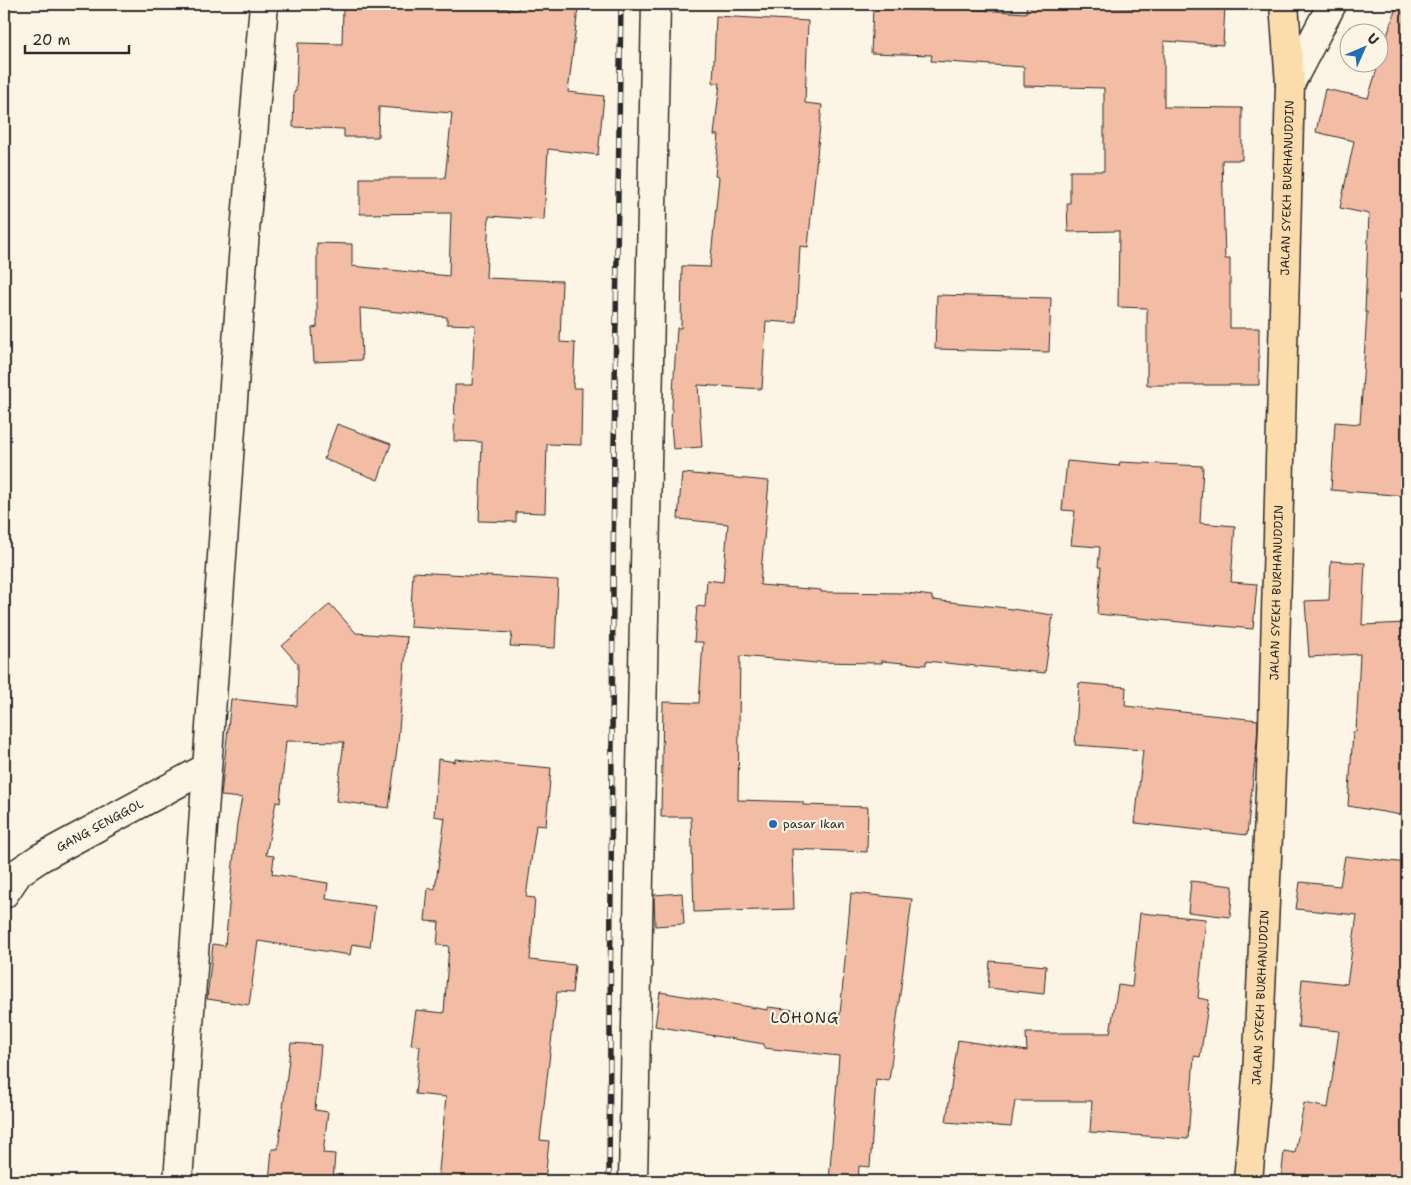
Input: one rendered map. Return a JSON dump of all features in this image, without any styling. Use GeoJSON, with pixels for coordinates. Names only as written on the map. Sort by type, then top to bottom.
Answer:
{"type":"FeatureCollection","features":[{"type":"Feature","properties":{"kind":"main road","name":"JALAN SYEKH BURHANUDDIN"},"geometry":{"type":"LineString","coordinates":[[1248,1181],[1257,1076],[1273,726],[1290,84],[1284,4]]}},
{"type":"Feature","properties":{"kind":"street"},"geometry":{"type":"LineString","coordinates":[[178,1181],[242,274],[264,4]]}},
{"type":"Feature","properties":{"kind":"street"},"geometry":{"type":"LineString","coordinates":[[633,1181],[656,4]]}},
{"type":"Feature","properties":{"kind":"street"},"geometry":{"type":"LineString","coordinates":[[1290,84],[1332,4]]}},
{"type":"Feature","properties":{"kind":"street","name":"GANG SENGGOL"},"geometry":{"type":"LineString","coordinates":[[4,894],[20,872],[40,858],[206,768]]}},
{"type":"Feature","properties":{"kind":"building"},"geometry":{"type":"Polygon","coordinates":[[[390,4],[460,4],[518,10],[519,4],[539,4],[578,9],[568,92],[604,96],[598,155],[548,149],[544,220],[489,216],[486,278],[562,281],[560,342],[575,343],[573,388],[582,388],[581,445],[547,444],[545,513],[516,512],[516,522],[479,521],[482,442],[454,441],[455,385],[472,385],[475,325],[447,324],[447,317],[360,308],[362,360],[314,362],[312,328],[317,327],[317,243],[352,244],[352,266],[449,276],[451,213],[360,214],[360,178],[445,178],[452,113],[379,107],[378,137],[344,137],[344,129],[293,127],[298,43],[342,44],[343,9],[390,11],[390,4]]]}},
{"type":"Feature","properties":{"kind":"building"},"geometry":{"type":"Polygon","coordinates":[[[1027,4],[1135,8],[1135,4],[1225,6],[1223,45],[1164,41],[1164,107],[1242,108],[1242,160],[1222,160],[1225,259],[1230,259],[1230,328],[1259,328],[1259,385],[1147,385],[1147,308],[1118,307],[1119,231],[1068,232],[1067,203],[1070,203],[1070,171],[1104,171],[1104,88],[1024,86],[1024,67],[931,61],[932,55],[871,53],[873,8],[934,11],[934,7],[1026,13],[1027,4]]]}},
{"type":"Feature","properties":{"kind":"building"},"geometry":{"type":"Polygon","coordinates":[[[1397,4],[1407,4],[1407,496],[1331,490],[1335,422],[1360,424],[1367,312],[1365,312],[1369,214],[1340,208],[1354,141],[1316,132],[1325,89],[1368,98],[1376,72],[1388,72],[1388,33],[1397,4]]]}},
{"type":"Feature","properties":{"kind":"building"},"geometry":{"type":"Polygon","coordinates":[[[716,16],[808,21],[805,103],[822,105],[808,247],[800,246],[796,323],[766,321],[762,389],[698,385],[702,447],[673,449],[671,423],[677,328],[681,328],[682,266],[710,267],[719,177],[715,176],[719,135],[714,135],[720,83],[713,83],[716,16]]]}},
{"type":"Feature","properties":{"kind":"building"},"geometry":{"type":"Polygon","coordinates":[[[937,295],[1051,298],[1049,352],[935,349],[937,295]]]}},
{"type":"Feature","properties":{"kind":"building"},"geometry":{"type":"Polygon","coordinates":[[[337,424],[391,444],[378,480],[324,459],[337,424]]]}},
{"type":"Feature","properties":{"kind":"building"},"geometry":{"type":"Polygon","coordinates":[[[1067,461],[1119,466],[1120,462],[1203,466],[1200,523],[1235,526],[1231,582],[1257,584],[1253,629],[1097,614],[1101,567],[1098,567],[1100,547],[1071,545],[1075,511],[1062,510],[1067,461]]]}},
{"type":"Feature","properties":{"kind":"building"},"geometry":{"type":"Polygon","coordinates":[[[682,473],[769,481],[760,585],[821,590],[821,592],[907,593],[932,596],[932,600],[1053,615],[1045,673],[926,661],[926,665],[882,661],[882,663],[816,663],[740,656],[738,800],[868,807],[867,852],[792,849],[794,909],[694,912],[691,817],[661,817],[663,702],[699,703],[703,642],[694,642],[697,606],[705,607],[707,580],[723,582],[728,524],[678,519],[682,473]]]}},
{"type":"Feature","properties":{"kind":"building"},"geometry":{"type":"Polygon","coordinates":[[[1331,561],[1365,563],[1362,625],[1407,623],[1407,816],[1348,806],[1353,732],[1356,732],[1360,654],[1309,657],[1305,601],[1329,600],[1331,561]]]}},
{"type":"Feature","properties":{"kind":"building"},"geometry":{"type":"Polygon","coordinates":[[[413,572],[558,580],[555,648],[510,646],[512,633],[410,627],[413,572]]]}},
{"type":"Feature","properties":{"kind":"building"},"geometry":{"type":"Polygon","coordinates":[[[330,604],[356,633],[407,637],[398,741],[389,808],[336,801],[344,742],[286,741],[280,803],[276,802],[266,855],[274,856],[272,874],[328,883],[326,899],[375,906],[370,947],[352,944],[350,955],[258,941],[249,1005],[207,999],[213,944],[225,946],[237,823],[242,798],[221,796],[231,699],[297,706],[298,664],[282,646],[330,604]]]}},
{"type":"Feature","properties":{"kind":"building"},"geometry":{"type":"Polygon","coordinates":[[[1079,683],[1126,687],[1125,706],[1258,720],[1247,835],[1135,823],[1143,750],[1075,745],[1079,683]]]}},
{"type":"Feature","properties":{"kind":"building"},"geometry":{"type":"Polygon","coordinates":[[[438,759],[455,762],[455,759],[551,768],[546,826],[536,825],[526,897],[535,898],[530,960],[575,965],[572,993],[557,992],[540,1140],[549,1141],[545,1181],[438,1181],[446,1097],[415,1094],[420,1046],[411,1045],[416,1010],[444,1013],[449,946],[437,945],[439,922],[425,921],[428,888],[435,889],[445,818],[434,816],[438,759]]]}},
{"type":"Feature","properties":{"kind":"building"},"geometry":{"type":"Polygon","coordinates":[[[1345,856],[1407,863],[1407,1181],[1281,1181],[1284,1151],[1295,1153],[1304,1103],[1328,1108],[1339,1031],[1298,1027],[1302,979],[1347,984],[1357,915],[1296,909],[1300,882],[1340,886],[1345,856]]]}},
{"type":"Feature","properties":{"kind":"building"},"geometry":{"type":"Polygon","coordinates":[[[1191,881],[1233,886],[1230,917],[1188,912],[1191,881]]]}},
{"type":"Feature","properties":{"kind":"building"},"geometry":{"type":"Polygon","coordinates":[[[682,893],[684,924],[655,926],[654,895],[682,893]]]}},
{"type":"Feature","properties":{"kind":"building"},"geometry":{"type":"Polygon","coordinates":[[[851,893],[912,899],[889,1081],[876,1079],[870,1167],[859,1166],[858,1181],[829,1181],[839,1056],[764,1048],[764,1044],[655,1026],[660,992],[768,1010],[768,1007],[840,1015],[851,893]]]}},
{"type":"Feature","properties":{"kind":"building"},"geometry":{"type":"Polygon","coordinates":[[[1140,913],[1206,919],[1198,998],[1209,1000],[1200,1057],[1194,1056],[1188,1139],[1090,1132],[1092,1101],[1015,1101],[1011,1127],[946,1122],[958,1040],[1027,1051],[1026,1033],[1110,1033],[1118,985],[1132,987],[1140,913]]]}},
{"type":"Feature","properties":{"kind":"building"},"geometry":{"type":"Polygon","coordinates":[[[990,961],[1046,966],[1044,994],[988,988],[990,961]]]}},
{"type":"Feature","properties":{"kind":"building"},"geometry":{"type":"Polygon","coordinates":[[[291,1043],[321,1045],[315,1110],[328,1112],[323,1153],[335,1154],[333,1181],[269,1181],[272,1149],[278,1149],[291,1043]]]}},
{"type":"Feature","properties":{"kind":"railway"},"geometry":{"type":"LineString","coordinates":[[609,1181],[614,449],[621,4]]}},
{"type":"Feature","properties":{"kind":"place","name":"pasar ikan"},"geometry":{"type":"Point","coordinates":[773,824]}},
{"type":"Feature","properties":{"kind":"district","name":"LOHONG"},"geometry":{"type":"Point","coordinates":[805,1018]}}]}
